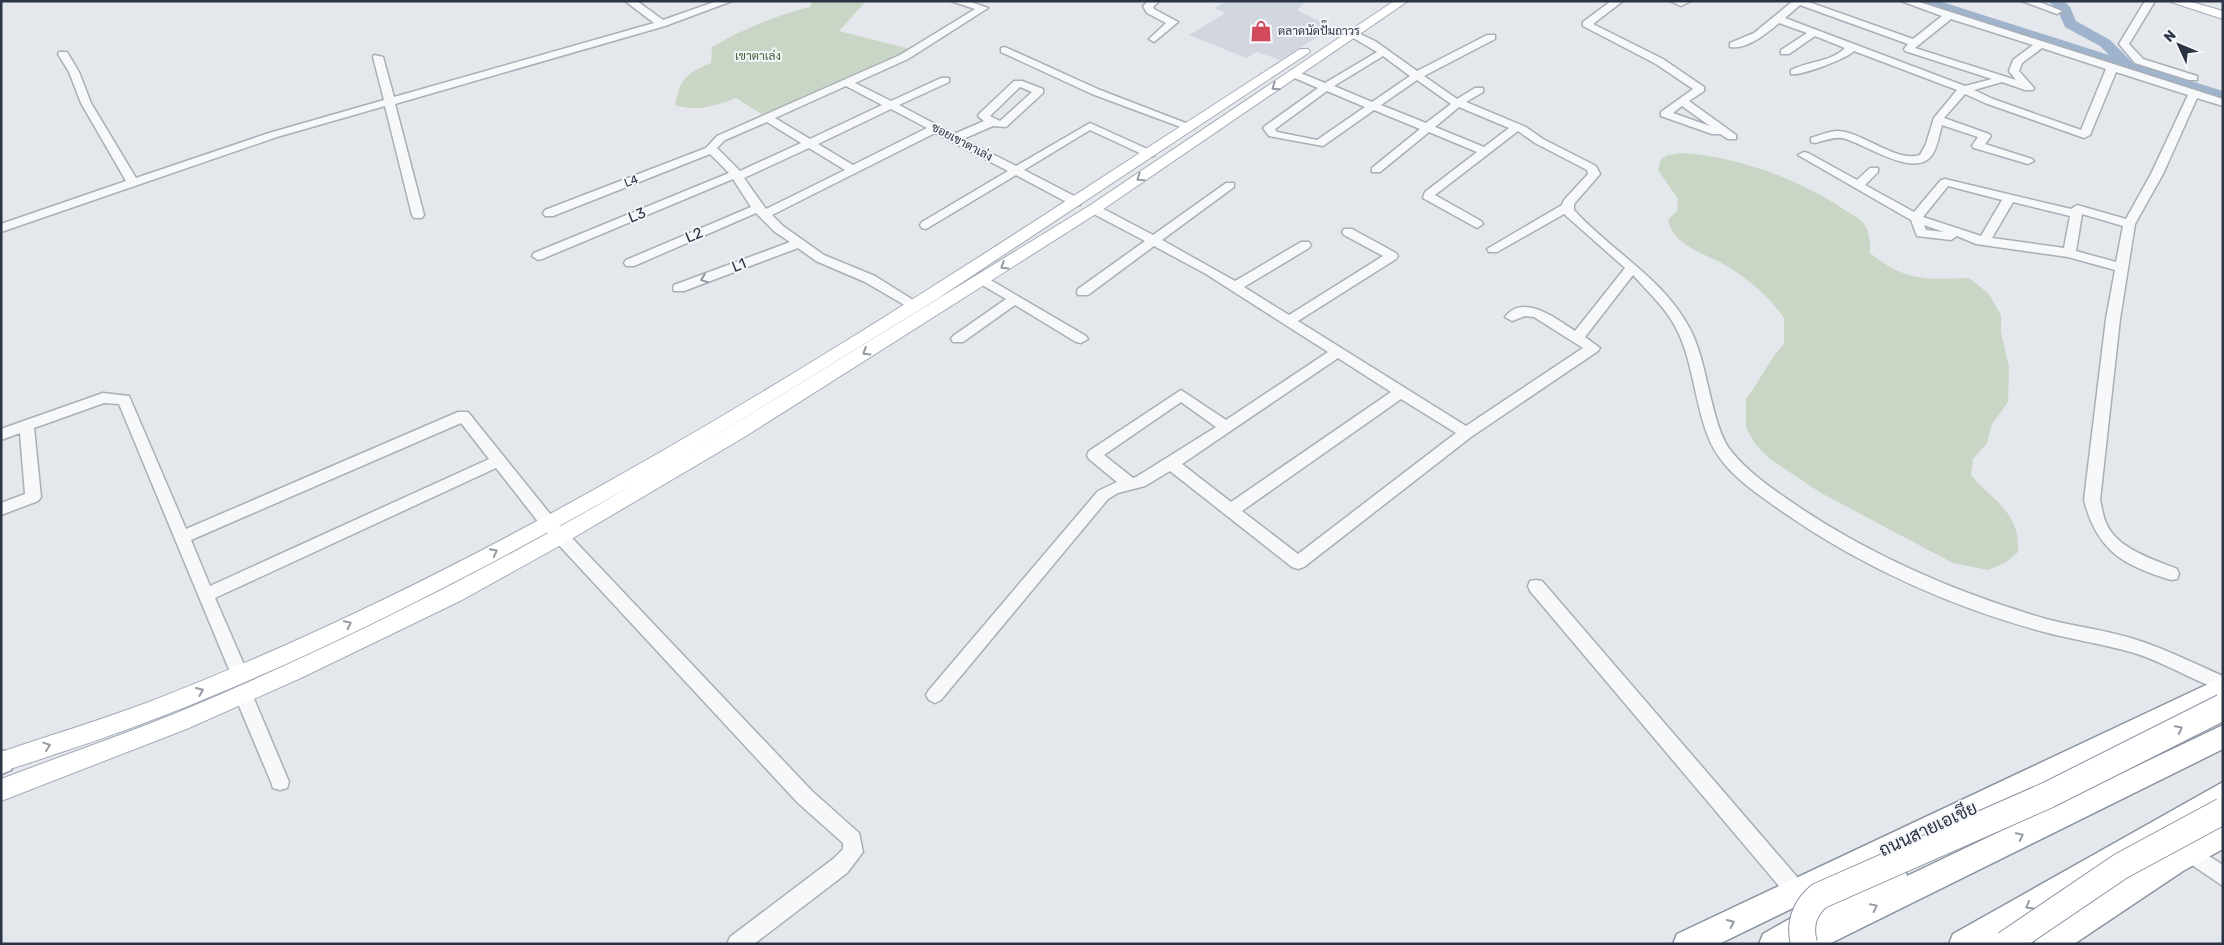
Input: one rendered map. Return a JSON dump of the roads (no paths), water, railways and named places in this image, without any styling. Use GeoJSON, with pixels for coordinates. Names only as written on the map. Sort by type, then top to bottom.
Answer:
{"type":"FeatureCollection","features":[{"type":"Feature","properties":{"kind":"highway","name":"ถนนสายเอเชีย"},"geometry":{"type":"LineString","coordinates":[[1687,944],[2168,715],[2223,686]]}},
{"type":"Feature","properties":{"kind":"highway"},"geometry":{"type":"LineString","coordinates":[[1804,944],[1801,928],[1802,918],[1811,902],[1819,896],[2048,795],[2223,707]]}},
{"type":"Feature","properties":{"kind":"highway","name":"ถนนสายเอเชีย"},"geometry":{"type":"LineString","coordinates":[[1773,944],[2168,715]]}},
{"type":"Feature","properties":{"kind":"highway"},"geometry":{"type":"LineString","coordinates":[[1798,944],[2223,736]]}},
{"type":"Feature","properties":{"kind":"highway"},"geometry":{"type":"LineString","coordinates":[[1963,944],[2223,794]]}},
{"type":"Feature","properties":{"kind":"highway"},"geometry":{"type":"LineString","coordinates":[[2006,944],[2121,866],[2223,810]]}},
{"type":"Feature","properties":{"kind":"highway"},"geometry":{"type":"LineString","coordinates":[[2048,944],[2181,858],[2223,835]]}},
{"type":"Feature","properties":{"kind":"highway"},"geometry":{"type":"LineString","coordinates":[[1990,944],[2181,858]]}},
{"type":"Feature","properties":{"kind":"main road"},"geometry":{"type":"LineString","coordinates":[[1,790],[181,720],[242,694],[295,671],[456,594],[1076,202],[1383,1]]}},
{"type":"Feature","properties":{"kind":"main road"},"geometry":{"type":"LineString","coordinates":[[2,762],[175,701],[239,674],[445,577],[555,530],[740,431],[1094,209],[1402,1]]}},
{"type":"Feature","properties":{"kind":"main road"},"geometry":{"type":"LineString","coordinates":[[2174,1],[2223,14]]}},
{"type":"Feature","properties":{"kind":"main road"},"geometry":{"type":"LineString","coordinates":[[2200,1],[2223,8]]}},
{"type":"Feature","properties":{"kind":"street"},"geometry":{"type":"LineString","coordinates":[[630,1],[662,24]]}},
{"type":"Feature","properties":{"kind":"street"},"geometry":{"type":"LineString","coordinates":[[1,228],[273,135],[662,24],[727,1]]}},
{"type":"Feature","properties":{"kind":"street","name":"L4"},"geometry":{"type":"LineString","coordinates":[[549,213],[712,149],[713,145],[721,138],[848,83],[915,51],[983,8],[956,1]]}},
{"type":"Feature","properties":{"kind":"street"},"geometry":{"type":"LineString","coordinates":[[1154,1],[1148,6],[1150,11],[1173,22],[1154,39]]}},
{"type":"Feature","properties":{"kind":"street"},"geometry":{"type":"LineString","coordinates":[[1618,1],[1586,24],[1620,39],[1687,79],[1700,90],[1682,101],[1665,114],[1732,137],[1682,101]]}},
{"type":"Feature","properties":{"kind":"street"},"geometry":{"type":"LineString","coordinates":[[1675,1],[1681,3],[1686,1]]}},
{"type":"Feature","properties":{"kind":"street"},"geometry":{"type":"LineString","coordinates":[[1734,46],[1758,35],[1799,1],[1914,43]]}},
{"type":"Feature","properties":{"kind":"street"},"geometry":{"type":"LineString","coordinates":[[1906,1],[1938,7],[1949,15],[1994,27],[2223,103]]}},
{"type":"Feature","properties":{"kind":"street"},"geometry":{"type":"LineString","coordinates":[[2027,1],[2057,11]]}},
{"type":"Feature","properties":{"kind":"street"},"geometry":{"type":"LineString","coordinates":[[2150,1],[2124,44],[2139,61],[2193,78]]}},
{"type":"Feature","properties":{"kind":"street"},"geometry":{"type":"LineString","coordinates":[[1949,15],[1909,49],[2029,88],[2014,71],[2017,62],[2038,42]]}},
{"type":"Feature","properties":{"kind":"street"},"geometry":{"type":"LineString","coordinates":[[1778,19],[1964,89],[1989,101],[2084,135],[2109,64]]}},
{"type":"Feature","properties":{"kind":"street"},"geometry":{"type":"LineString","coordinates":[[1785,52],[1815,32]]}},
{"type":"Feature","properties":{"kind":"street"},"geometry":{"type":"LineString","coordinates":[[1354,34],[1458,103],[1517,127],[1592,168],[1594,174],[1571,200],[1568,207],[1493,249]]}},
{"type":"Feature","properties":{"kind":"street"},"geometry":{"type":"LineString","coordinates":[[1383,52],[1326,87],[1269,128],[1273,134],[1320,144],[1416,76],[1491,37]]}},
{"type":"Feature","properties":{"kind":"street"},"geometry":{"type":"LineString","coordinates":[[1795,72],[1804,67],[1836,62],[1853,46]]}},
{"type":"Feature","properties":{"kind":"street"},"geometry":{"type":"LineString","coordinates":[[1005,50],[1096,92],[1190,128]]}},
{"type":"Feature","properties":{"kind":"street"},"geometry":{"type":"LineString","coordinates":[[63,54],[74,72],[86,104],[132,183]]}},
{"type":"Feature","properties":{"kind":"street"},"geometry":{"type":"LineString","coordinates":[[378,57],[418,215]]}},
{"type":"Feature","properties":{"kind":"street"},"geometry":{"type":"LineString","coordinates":[[1294,74],[1484,151]]}},
{"type":"Feature","properties":{"kind":"street"},"geometry":{"type":"LineString","coordinates":[[1815,140],[1827,135],[1843,135],[1908,160],[1917,160],[1928,152],[1938,120],[1945,109],[1964,89],[2003,79]]}},
{"type":"Feature","properties":{"kind":"street","name":"L3"},"geometry":{"type":"LineString","coordinates":[[538,256],[736,175],[945,80]]}},
{"type":"Feature","properties":{"kind":"street","name":"ซอยเขาตาเล่ง"},"geometry":{"type":"LineString","coordinates":[[848,83],[1076,202]]}},
{"type":"Feature","properties":{"kind":"street"},"geometry":{"type":"LineString","coordinates":[[954,138],[992,122],[1002,126],[1039,91],[1018,83],[983,116],[992,122]]}},
{"type":"Feature","properties":{"kind":"street"},"geometry":{"type":"LineString","coordinates":[[1376,170],[1458,103],[1479,90]]}},
{"type":"Feature","properties":{"kind":"street"},"geometry":{"type":"LineString","coordinates":[[2171,574],[2123,551],[2108,538],[2098,524],[2092,500],[2113,319],[2129,224],[2157,174],[2194,94]]}},
{"type":"Feature","properties":{"kind":"street"},"geometry":{"type":"LineString","coordinates":[[768,118],[853,170]]}},
{"type":"Feature","properties":{"kind":"street"},"geometry":{"type":"LineString","coordinates":[[1938,120],[1985,136],[1978,146],[2028,161]]}},
{"type":"Feature","properties":{"kind":"street"},"geometry":{"type":"LineString","coordinates":[[926,225],[1090,126],[1150,154]]}},
{"type":"Feature","properties":{"kind":"street"},"geometry":{"type":"LineString","coordinates":[[1477,224],[1428,196],[1517,127]]}},
{"type":"Feature","properties":{"kind":"street","name":"L2"},"geometry":{"type":"LineString","coordinates":[[630,263],[761,211],[853,170],[936,128]]}},
{"type":"Feature","properties":{"kind":"street"},"geometry":{"type":"LineString","coordinates":[[712,149],[736,175],[761,211],[779,229],[820,258],[870,278],[913,306]]}},
{"type":"Feature","properties":{"kind":"street"},"geometry":{"type":"LineString","coordinates":[[1804,155],[1916,218],[1984,241],[2069,253],[2122,268]]}},
{"type":"Feature","properties":{"kind":"street"},"geometry":{"type":"LineString","coordinates":[[1858,185],[1874,170]]}},
{"type":"Feature","properties":{"kind":"street"},"geometry":{"type":"LineString","coordinates":[[1916,218],[1945,182],[2076,214]]}},
{"type":"Feature","properties":{"kind":"street"},"geometry":{"type":"LineString","coordinates":[[1083,292],[1230,185]]}},
{"type":"Feature","properties":{"kind":"street"},"geometry":{"type":"LineString","coordinates":[[1984,241],[2009,198]]}},
{"type":"Feature","properties":{"kind":"street"},"geometry":{"type":"LineString","coordinates":[[1568,207],[1578,222],[1632,268],[1660,296],[1685,332],[1694,356],[1714,432],[1724,453],[1751,482],[1787,508],[1864,554],[1978,604],[2047,626],[2134,646],[2223,686]]}},
{"type":"Feature","properties":{"kind":"street"},"geometry":{"type":"LineString","coordinates":[[1094,209],[1155,241],[1234,287],[1466,433]]}},
{"type":"Feature","properties":{"kind":"street"},"geometry":{"type":"LineString","coordinates":[[2069,253],[2077,209],[2129,224]]}},
{"type":"Feature","properties":{"kind":"street"},"geometry":{"type":"LineString","coordinates":[[1288,320],[1392,256],[1348,232]]}},
{"type":"Feature","properties":{"kind":"street","name":"L1"},"geometry":{"type":"LineString","coordinates":[[679,288],[799,243]]}},
{"type":"Feature","properties":{"kind":"street"},"geometry":{"type":"LineString","coordinates":[[1234,287],[1306,244]]}},
{"type":"Feature","properties":{"kind":"street"},"geometry":{"type":"LineString","coordinates":[[1577,338],[1632,268]]}},
{"type":"Feature","properties":{"kind":"street"},"geometry":{"type":"LineString","coordinates":[[982,279],[1081,339]]}},
{"type":"Feature","properties":{"kind":"street"},"geometry":{"type":"LineString","coordinates":[[958,339],[1015,299]]}},
{"type":"Feature","properties":{"kind":"street"},"geometry":{"type":"LineString","coordinates":[[1171,464],[1298,563],[1466,433],[1593,348],[1537,313],[1524,312],[1512,317]]}},
{"type":"Feature","properties":{"kind":"street"},"geometry":{"type":"LineString","coordinates":[[934,695],[1103,495],[1114,488],[1140,482],[1171,464],[1338,352]]}},
{"type":"Feature","properties":{"kind":"street"},"geometry":{"type":"LineString","coordinates":[[1230,510],[1401,392]]}},
{"type":"Feature","properties":{"kind":"street"},"geometry":{"type":"LineString","coordinates":[[1130,484],[1094,455],[1180,395],[1226,426]]}},
{"type":"Feature","properties":{"kind":"street"},"geometry":{"type":"LineString","coordinates":[[1,436],[103,398],[124,399],[239,674]]}},
{"type":"Feature","properties":{"kind":"street"},"geometry":{"type":"LineString","coordinates":[[182,537],[463,416],[555,530],[805,797],[852,839],[853,852],[840,866],[737,944]]}},
{"type":"Feature","properties":{"kind":"street"},"geometry":{"type":"LineString","coordinates":[[1,509],[33,497],[26,426]]}},
{"type":"Feature","properties":{"kind":"street"},"geometry":{"type":"LineString","coordinates":[[206,595],[499,461]]}},
{"type":"Feature","properties":{"kind":"street"},"geometry":{"type":"LineString","coordinates":[[1536,586],[1797,892]]}},
{"type":"Feature","properties":{"kind":"street"},"geometry":{"type":"LineString","coordinates":[[242,694],[280,782]]}},
{"type":"Feature","properties":{"kind":"street"},"geometry":{"type":"LineString","coordinates":[[2181,858],[2223,877]]}},
{"type":"Feature","properties":{"kind":"waterway"},"geometry":{"type":"LineString","coordinates":[[1923,1],[2223,96]]}},
{"type":"Feature","properties":{"kind":"waterway"},"geometry":{"type":"LineString","coordinates":[[2055,1],[2063,7],[2070,24],[2105,43],[2126,62]]}},
{"type":"Feature","properties":{"kind":"place","name":"ตลาดนัดปั๊มถาวร"},"geometry":{"type":"Point","coordinates":[1261,31]}},
{"type":"Feature","properties":{"kind":"park label","name":"เขาตาเล่ง"},"geometry":{"type":"Point","coordinates":[758,56]}}]}
